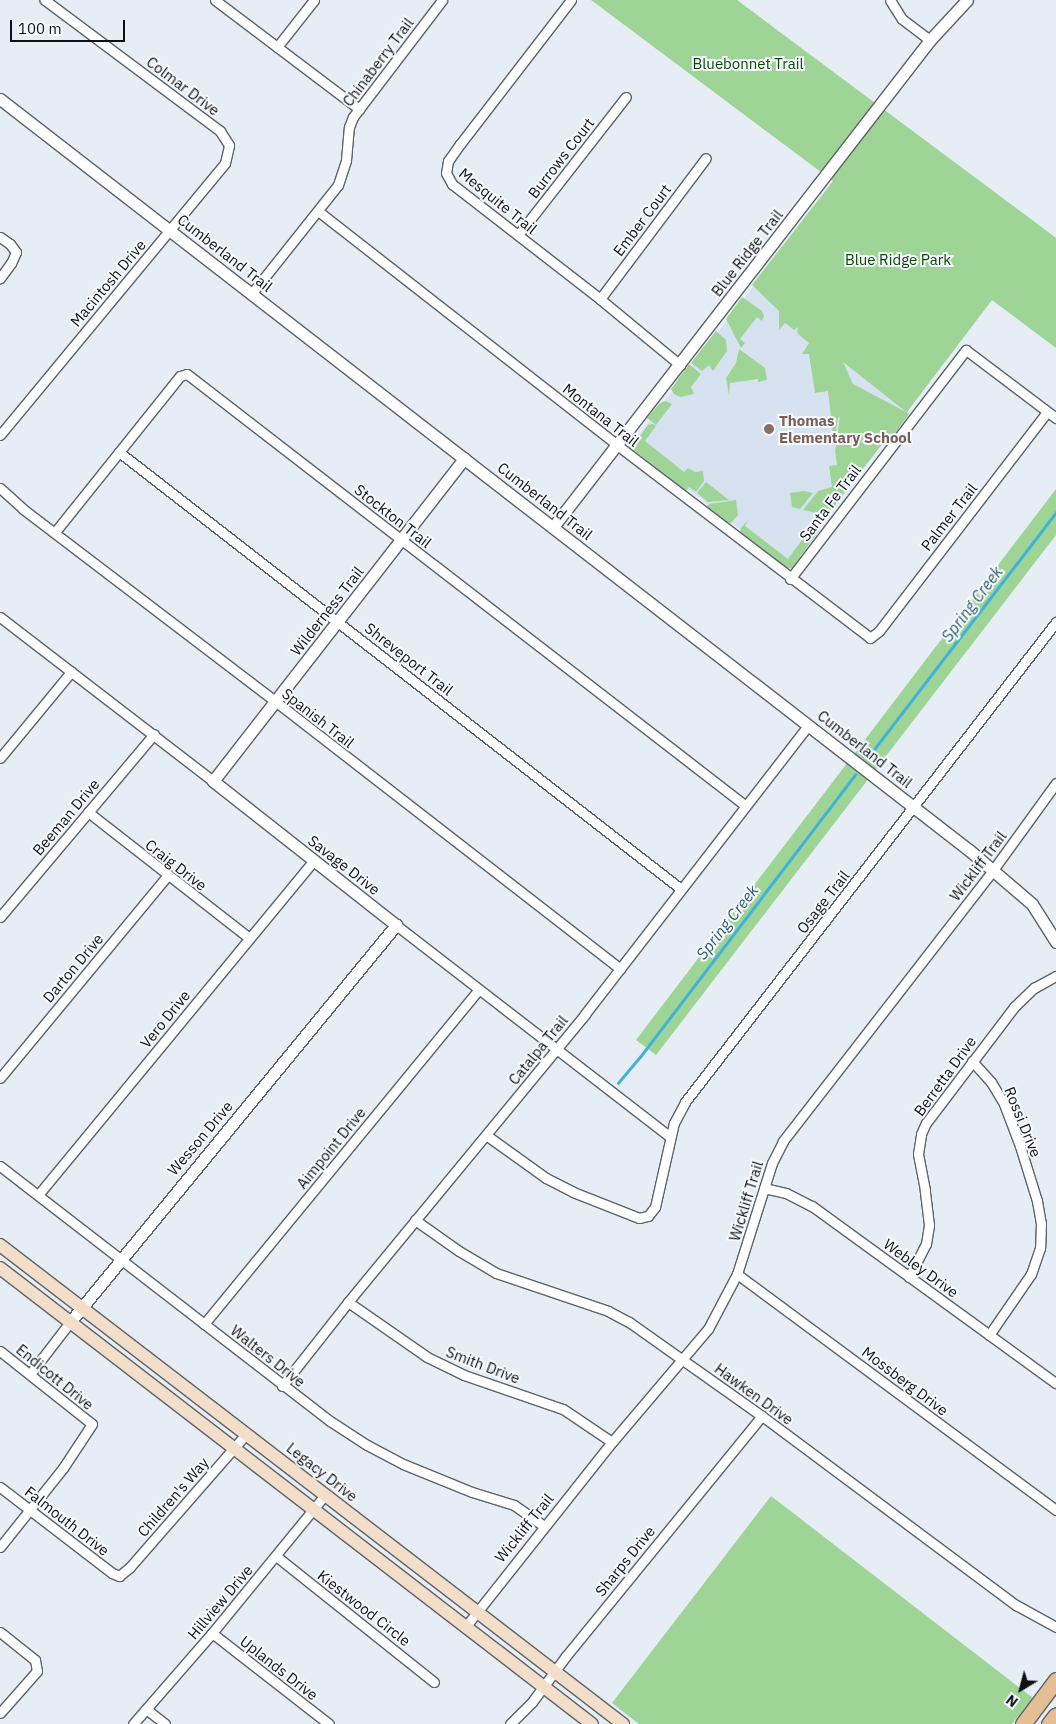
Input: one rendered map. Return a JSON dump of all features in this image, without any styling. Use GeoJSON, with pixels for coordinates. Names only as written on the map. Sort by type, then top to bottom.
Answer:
{"type":"FeatureCollection","features":[{"type":"Feature","properties":{"kind":"main road","name":"Legacy Drive"},"geometry":{"type":"LineString","coordinates":[[0,1245],[624,1724]]}},
{"type":"Feature","properties":{"kind":"main road"},"geometry":{"type":"LineString","coordinates":[[0,1268],[592,1724]]}},
{"type":"Feature","properties":{"kind":"main road"},"geometry":{"type":"LineString","coordinates":[[1026,1723],[1056,1680]]}},
{"type":"Feature","properties":{"kind":"main road"},"geometry":{"type":"LineString","coordinates":[[1049,1724],[1056,1715]]}},
{"type":"Feature","properties":{"kind":"street"},"geometry":{"type":"LineString","coordinates":[[215,0],[359,109]]}},
{"type":"Feature","properties":{"kind":"street"},"geometry":{"type":"LineString","coordinates":[[277,47],[314,0]]}},
{"type":"Feature","properties":{"kind":"street","name":"Chinaberry Trail"},"geometry":{"type":"LineString","coordinates":[[252,293],[334,191],[343,173],[349,127],[359,109],[442,0]]}},
{"type":"Feature","properties":{"kind":"street","name":"Mesquite Trail"},"geometry":{"type":"LineString","coordinates":[[571,0],[460,144],[446,167],[446,173],[452,184],[600,299],[680,365]]}},
{"type":"Feature","properties":{"kind":"street"},"geometry":{"type":"LineString","coordinates":[[890,0],[902,19],[930,40]]}},
{"type":"Feature","properties":{"kind":"street","name":"Blue Ridge Trail"},"geometry":{"type":"LineString","coordinates":[[553,527],[930,40],[967,0]]}},
{"type":"Feature","properties":{"kind":"street","name":"Colmar Drive"},"geometry":{"type":"LineString","coordinates":[[49,1],[220,131],[229,144]]}},
{"type":"Feature","properties":{"kind":"street","name":"Burrows Court"},"geometry":{"type":"LineString","coordinates":[[518,235],[626,97]]}},
{"type":"Feature","properties":{"kind":"street","name":"Cumberland Trail"},"geometry":{"type":"LineString","coordinates":[[0,99],[808,724],[993,870],[1032,904],[1056,942]]}},
{"type":"Feature","properties":{"kind":"street","name":"Macintosh Drive"},"geometry":{"type":"LineString","coordinates":[[0,434],[171,230],[224,163],[229,144]]}},
{"type":"Feature","properties":{"kind":"street","name":"Ember Court"},"geometry":{"type":"LineString","coordinates":[[600,299],[706,158]]}},
{"type":"Feature","properties":{"kind":"street","name":"Montana Trail"},"geometry":{"type":"LineString","coordinates":[[318,211],[790,579],[870,638]]}},
{"type":"Feature","properties":{"kind":"street"},"geometry":{"type":"LineString","coordinates":[[0,237],[10,244],[16,252],[11,263],[0,278]]}},
{"type":"Feature","properties":{"kind":"street","name":"Santa Fe Trail"},"geometry":{"type":"LineString","coordinates":[[790,579],[966,350],[1048,412]]}},
{"type":"Feature","properties":{"kind":"street","name":"Stockton Trail"},"geometry":{"type":"LineString","coordinates":[[55,532],[180,376],[187,374],[746,806]]}},
{"type":"Feature","properties":{"kind":"street"},"geometry":{"type":"LineString","coordinates":[[1048,412],[1056,418]]}},
{"type":"Feature","properties":{"kind":"street","name":"Palmer Trail"},"geometry":{"type":"LineString","coordinates":[[870,638],[879,630],[1048,412]]}},
{"type":"Feature","properties":{"kind":"street","name":"Shreveport Trail"},"geometry":{"type":"LineString","coordinates":[[119,452],[682,889]]}},
{"type":"Feature","properties":{"kind":"street","name":"Wilderness Trail"},"geometry":{"type":"LineString","coordinates":[[213,781],[464,458]]}},
{"type":"Feature","properties":{"kind":"street","name":"Spanish Trail"},"geometry":{"type":"LineString","coordinates":[[0,488],[24,509],[275,701],[620,970]]}},
{"type":"Feature","properties":{"kind":"street","name":"Savage Drive"},"geometry":{"type":"LineString","coordinates":[[0,617],[154,734],[396,925],[670,1137]]}},
{"type":"Feature","properties":{"kind":"street","name":"Osage Trail"},"geometry":{"type":"LineString","coordinates":[[486,1135],[546,1178],[573,1192],[639,1218],[648,1216],[655,1207],[674,1123],[689,1097],[1056,622]]}},
{"type":"Feature","properties":{"kind":"street"},"geometry":{"type":"LineString","coordinates":[[0,758],[71,672]]}},
{"type":"Feature","properties":{"kind":"street","name":"Catalpa Trail"},"geometry":{"type":"LineString","coordinates":[[282,1386],[348,1302],[620,970],[808,724]]}},
{"type":"Feature","properties":{"kind":"street","name":"Beeman Drive"},"geometry":{"type":"LineString","coordinates":[[0,917],[154,734]]}},
{"type":"Feature","properties":{"kind":"street","name":"Wickliff Trail"},"geometry":{"type":"LineString","coordinates":[[466,1626],[612,1442],[708,1329],[737,1274],[772,1163],[783,1142],[993,870],[1056,783]]}},
{"type":"Feature","properties":{"kind":"street","name":"Craig Drive"},"geometry":{"type":"LineString","coordinates":[[88,812],[248,938]]}},
{"type":"Feature","properties":{"kind":"street","name":"Vero Drive"},"geometry":{"type":"LineString","coordinates":[[38,1196],[314,860]]}},
{"type":"Feature","properties":{"kind":"street","name":"Darton Drive"},"geometry":{"type":"LineString","coordinates":[[0,1078],[167,876]]}},
{"type":"Feature","properties":{"kind":"street","name":"Wesson Drive"},"geometry":{"type":"LineString","coordinates":[[30,1374],[119,1259],[396,925]]}},
{"type":"Feature","properties":{"kind":"street","name":"Berretta Drive"},"geometry":{"type":"LineString","coordinates":[[909,1277],[926,1244],[929,1226],[926,1190],[918,1154],[921,1134],[932,1113],[1024,995],[1056,976]]}},
{"type":"Feature","properties":{"kind":"street","name":"Aimpoint Drive"},"geometry":{"type":"LineString","coordinates":[[204,1324],[479,989]]}},
{"type":"Feature","properties":{"kind":"street","name":"Rossi Drive"},"geometry":{"type":"LineString","coordinates":[[972,1061],[991,1082],[1004,1104],[1020,1146],[1037,1201],[1041,1223],[1040,1248],[1031,1274],[989,1335]]}},
{"type":"Feature","properties":{"kind":"street","name":"Walters Drive"},"geometry":{"type":"LineString","coordinates":[[0,1166],[282,1386],[330,1421],[381,1453],[436,1479],[514,1505],[544,1526]]}},
{"type":"Feature","properties":{"kind":"street","name":"Webley Drive"},"geometry":{"type":"LineString","coordinates":[[764,1188],[786,1193],[812,1206],[1056,1383]]}},
{"type":"Feature","properties":{"kind":"street","name":"Hawken Drive"},"geometry":{"type":"LineString","coordinates":[[415,1220],[459,1251],[496,1272],[620,1316],[762,1416],[1016,1605],[1056,1627]]}},
{"type":"Feature","properties":{"kind":"street","name":"Mossberg Drive"},"geometry":{"type":"LineString","coordinates":[[737,1274],[1056,1510]]}},
{"type":"Feature","properties":{"kind":"street","name":"Smith Drive"},"geometry":{"type":"LineString","coordinates":[[348,1302],[427,1357],[464,1375],[563,1408],[612,1442]]}},
{"type":"Feature","properties":{"kind":"street","name":"Endicott Drive"},"geometry":{"type":"LineString","coordinates":[[0,1351],[92,1424],[63,1468],[29,1510]]}},
{"type":"Feature","properties":{"kind":"street","name":"Sharps Drive"},"geometry":{"type":"LineString","coordinates":[[510,1724],[532,1702],[554,1671],[762,1416]]}},
{"type":"Feature","properties":{"kind":"street","name":"Children's Way"},"geometry":{"type":"LineString","coordinates":[[119,1576],[130,1568],[246,1434]]}},
{"type":"Feature","properties":{"kind":"street","name":"Falmouth Drive"},"geometry":{"type":"LineString","coordinates":[[0,1486],[112,1573],[119,1576]]}},
{"type":"Feature","properties":{"kind":"street","name":"Hillview Drive"},"geometry":{"type":"LineString","coordinates":[[133,1724],[212,1633],[326,1495]]}},
{"type":"Feature","properties":{"kind":"street"},"geometry":{"type":"LineString","coordinates":[[0,1547],[29,1510]]}},
{"type":"Feature","properties":{"kind":"street","name":"Kiestwood Circle"},"geometry":{"type":"LineString","coordinates":[[276,1556],[434,1682]]}},
{"type":"Feature","properties":{"kind":"street"},"geometry":{"type":"LineString","coordinates":[[0,1632],[35,1660],[37,1671],[0,1712]]}},
{"type":"Feature","properties":{"kind":"street","name":"Uplands Drive"},"geometry":{"type":"LineString","coordinates":[[212,1633],[329,1724]]}},
{"type":"Feature","properties":{"kind":"street"},"geometry":{"type":"LineString","coordinates":[[146,1709],[165,1724]]}},
{"type":"Feature","properties":{"kind":"shaded area","name":"Thomas Elementary School"},"geometry":{"type":"Polygon","coordinates":[[[756,283],[792,322],[907,412],[789,567],[631,445],[756,283]]]}},
{"type":"Feature","properties":{"kind":"green space"},"geometry":{"type":"Polygon","coordinates":[[[591,0],[737,0],[1056,238],[1056,348],[992,300],[907,412],[909,414],[892,437],[883,443],[827,515],[803,510],[818,491],[832,487],[829,466],[837,465],[835,451],[840,417],[838,418],[834,443],[828,391],[815,393],[809,354],[802,354],[809,343],[797,333],[798,327],[794,330],[785,323],[779,330],[779,311],[752,285],[833,181],[591,0]],[[843,362],[853,384],[906,412],[843,362]]]}},
{"type":"Feature","properties":{"kind":"green space"},"geometry":{"type":"Polygon","coordinates":[[[742,297],[762,311],[764,316],[762,321],[757,317],[740,339],[745,343],[741,348],[726,319],[742,297]]]}},
{"type":"Feature","properties":{"kind":"green space"},"geometry":{"type":"Polygon","coordinates":[[[716,331],[726,340],[727,351],[713,371],[709,365],[702,371],[691,363],[716,331]]]}},
{"type":"Feature","properties":{"kind":"green space"},"geometry":{"type":"Polygon","coordinates":[[[739,349],[765,368],[767,380],[758,382],[758,379],[730,383],[729,395],[726,378],[736,363],[739,349]]]}},
{"type":"Feature","properties":{"kind":"green space"},"geometry":{"type":"Polygon","coordinates":[[[689,364],[701,374],[691,387],[694,394],[680,397],[674,394],[671,389],[689,364]]]}},
{"type":"Feature","properties":{"kind":"green space"},"geometry":{"type":"Polygon","coordinates":[[[665,401],[672,404],[656,425],[647,418],[660,403],[665,401]]]}},
{"type":"Feature","properties":{"kind":"green space"},"geometry":{"type":"Polygon","coordinates":[[[653,424],[656,426],[645,441],[684,472],[688,468],[695,472],[703,471],[704,481],[696,492],[689,487],[686,491],[631,448],[648,425],[653,424]]]}},
{"type":"Feature","properties":{"kind":"green space"},"geometry":{"type":"Polygon","coordinates":[[[706,482],[729,500],[708,502],[697,493],[706,482]]]}},
{"type":"Feature","properties":{"kind":"green space"},"geometry":{"type":"Polygon","coordinates":[[[1056,489],[1056,535],[656,1055],[636,1040],[1056,489]]]}},
{"type":"Feature","properties":{"kind":"green space"},"geometry":{"type":"Polygon","coordinates":[[[804,491],[813,493],[800,509],[792,507],[790,493],[804,491]]]}},
{"type":"Feature","properties":{"kind":"green space"},"geometry":{"type":"Polygon","coordinates":[[[736,500],[738,515],[731,523],[726,522],[706,507],[709,504],[736,500]]]}},
{"type":"Feature","properties":{"kind":"green space"},"geometry":{"type":"Polygon","coordinates":[[[749,519],[745,526],[788,559],[813,525],[818,524],[820,529],[792,568],[787,568],[740,533],[741,528],[749,519]]]}},
{"type":"Feature","properties":{"kind":"green space"},"geometry":{"type":"Polygon","coordinates":[[[771,1496],[1033,1698],[1012,1724],[639,1724],[612,1703],[771,1496]]]}},
{"type":"Feature","properties":{"kind":"waterway","name":"Spring Creek"},"geometry":{"type":"LineString","coordinates":[[869,756],[1056,512]]}},
{"type":"Feature","properties":{"kind":"waterway","name":"Spring Creek"},"geometry":{"type":"LineString","coordinates":[[618,1083],[640,1057],[855,775]]}},
{"type":"Feature","properties":{"kind":"place","name":"Thomas Elementary School"},"geometry":{"type":"Point","coordinates":[769,429]}},
{"type":"Feature","properties":{"kind":"park label","name":"Bluebonnet Trail"},"geometry":{"type":"Point","coordinates":[748,64]}},
{"type":"Feature","properties":{"kind":"park label","name":"Blue Ridge Park"},"geometry":{"type":"Point","coordinates":[898,260]}}]}
